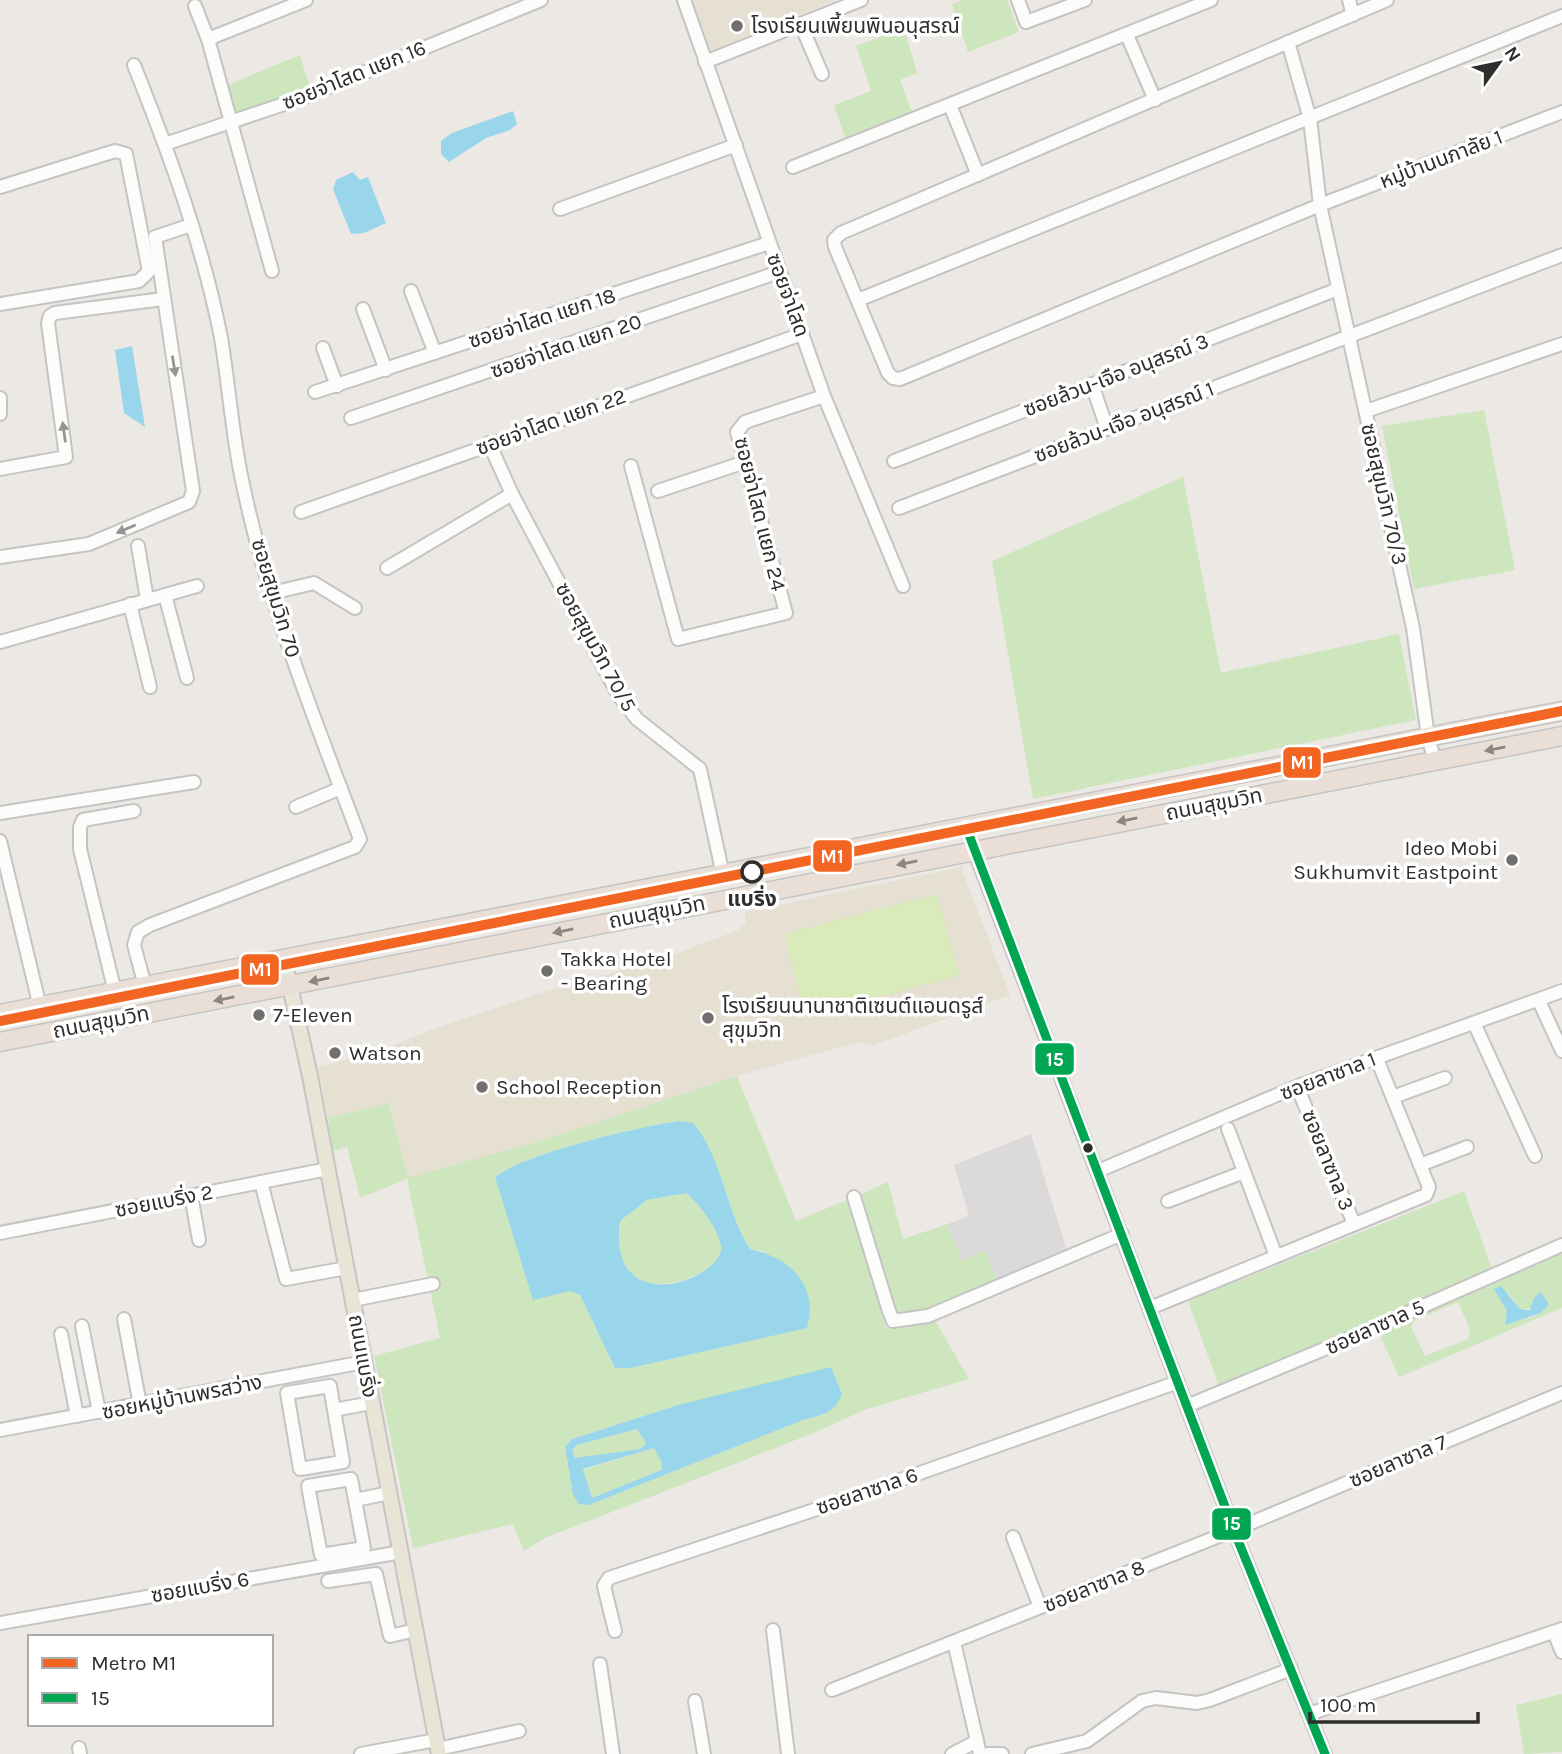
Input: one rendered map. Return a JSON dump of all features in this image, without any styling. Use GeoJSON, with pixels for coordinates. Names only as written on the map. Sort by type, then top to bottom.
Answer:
{"type":"FeatureCollection","features":[{"type":"Feature","properties":{"kind":"highway","name":"ถนนสุขุมวิท"},"geometry":{"type":"LineString","coordinates":[[0,1014],[1562,711]]}},
{"type":"Feature","properties":{"kind":"highway","name":"ถนนสุขุมวิท"},"geometry":{"type":"LineString","coordinates":[[0,1042],[1562,736]]}},
{"type":"Feature","properties":{"kind":"highway"},"geometry":{"type":"LineString","coordinates":[[966,827],[974,850]]}},
{"type":"Feature","properties":{"kind":"main road","name":"ถนนแบริ่ง"},"geometry":{"type":"LineString","coordinates":[[284,959],[328,1169],[438,1748]]}},
{"type":"Feature","properties":{"kind":"street"},"geometry":{"type":"LineString","coordinates":[[208,39],[306,0]]}},
{"type":"Feature","properties":{"kind":"street","name":"ซอยจ่าโสด แยก 16"},"geometry":{"type":"LineString","coordinates":[[165,144],[302,98],[541,0]]}},
{"type":"Feature","properties":{"kind":"street","name":"ซอยจ่าโสด"},"geometry":{"type":"LineString","coordinates":[[684,0],[824,396],[903,586]]}},
{"type":"Feature","properties":{"kind":"street"},"geometry":{"type":"LineString","coordinates":[[705,62],[861,0]]}},
{"type":"Feature","properties":{"kind":"street"},"geometry":{"type":"LineString","coordinates":[[1018,0],[1026,22],[1085,0]]}},
{"type":"Feature","properties":{"kind":"street"},"geometry":{"type":"LineString","coordinates":[[793,167],[1211,0]]}},
{"type":"Feature","properties":{"kind":"street"},"geometry":{"type":"LineString","coordinates":[[1349,0],[1353,15]]}},
{"type":"Feature","properties":{"kind":"street"},"geometry":{"type":"LineString","coordinates":[[950,105],[978,175],[1381,1]]}},
{"type":"Feature","properties":{"kind":"street"},"geometry":{"type":"LineString","coordinates":[[195,6],[208,39],[272,271]]}},
{"type":"Feature","properties":{"kind":"street"},"geometry":{"type":"LineString","coordinates":[[858,300],[1562,16]]}},
{"type":"Feature","properties":{"kind":"street"},"geometry":{"type":"LineString","coordinates":[[801,25],[822,74]]}},
{"type":"Feature","properties":{"kind":"street"},"geometry":{"type":"LineString","coordinates":[[1126,35],[1156,100]]}},
{"type":"Feature","properties":{"kind":"street","name":"ซอยสุขุมวิท 70/3"},"geometry":{"type":"LineString","coordinates":[[1288,43],[1310,119],[1320,205],[1413,628],[1434,762]]}},
{"type":"Feature","properties":{"kind":"street","name":"ซอยสุขุมวิท 70"},"geometry":{"type":"LineString","coordinates":[[134,65],[165,144],[191,225],[220,337],[242,481],[272,593],[359,844],[138,932],[134,945],[145,986]]}},
{"type":"Feature","properties":{"kind":"street","name":"หมู่บ้านนภาลัย 1"},"geometry":{"type":"LineString","coordinates":[[978,175],[841,233],[834,240],[888,373],[900,379],[1320,205],[1562,112]]}},
{"type":"Feature","properties":{"kind":"street"},"geometry":{"type":"LineString","coordinates":[[560,209],[736,145]]}},
{"type":"Feature","properties":{"kind":"street"},"geometry":{"type":"LineString","coordinates":[[0,187],[115,151],[126,154],[149,271],[139,281],[0,304]]}},
{"type":"Feature","properties":{"kind":"street"},"geometry":{"type":"LineString","coordinates":[[0,557],[89,544],[189,502],[193,491],[155,235],[191,225]]}},
{"type":"Feature","properties":{"kind":"street","name":"ซอยจ่าโสด แยก 18"},"geometry":{"type":"LineString","coordinates":[[315,392],[769,243]]}},
{"type":"Feature","properties":{"kind":"street","name":"ซอยล้วน-เจือ อนุสรณ์ 1"},"geometry":{"type":"LineString","coordinates":[[899,509],[1562,255]]}},
{"type":"Feature","properties":{"kind":"street","name":"ซอยจ่าโสด แยก 20"},"geometry":{"type":"LineString","coordinates":[[351,418],[779,272]]}},
{"type":"Feature","properties":{"kind":"street","name":"ซอยล้วน-เจือ อนุสรณ์ 3"},"geometry":{"type":"LineString","coordinates":[[894,461],[1338,289]]}},
{"type":"Feature","properties":{"kind":"street"},"geometry":{"type":"LineString","coordinates":[[411,291],[435,354]]}},
{"type":"Feature","properties":{"kind":"street"},"geometry":{"type":"LineString","coordinates":[[0,469],[66,457],[50,316],[55,313],[163,299]]}},
{"type":"Feature","properties":{"kind":"street"},"geometry":{"type":"LineString","coordinates":[[363,309],[386,370]]}},
{"type":"Feature","properties":{"kind":"street","name":"ซอยจ่าโสด แยก 22"},"geometry":{"type":"LineString","coordinates":[[301,512],[401,479],[489,443],[802,334]]}},
{"type":"Feature","properties":{"kind":"street"},"geometry":{"type":"LineString","coordinates":[[1366,411],[1562,344]]}},
{"type":"Feature","properties":{"kind":"street"},"geometry":{"type":"LineString","coordinates":[[323,348],[337,386]]}},
{"type":"Feature","properties":{"kind":"street"},"geometry":{"type":"LineString","coordinates":[[1092,384],[1107,429]]}},
{"type":"Feature","properties":{"kind":"street","name":"ซอยจ่าโสด แยก 24"},"geometry":{"type":"LineString","coordinates":[[631,467],[678,639],[786,613],[737,432],[740,426],[824,396]]}},
{"type":"Feature","properties":{"kind":"street"},"geometry":{"type":"LineString","coordinates":[[0,398],[0,414]]}},
{"type":"Feature","properties":{"kind":"street","name":"ซอยสุขุมวิท 70/5"},"geometry":{"type":"LineString","coordinates":[[489,443],[512,495],[629,711],[700,769],[723,875]]}},
{"type":"Feature","properties":{"kind":"street"},"geometry":{"type":"LineString","coordinates":[[658,491],[745,462]]}},
{"type":"Feature","properties":{"kind":"street"},"geometry":{"type":"LineString","coordinates":[[387,568],[512,495]]}},
{"type":"Feature","properties":{"kind":"street"},"geometry":{"type":"LineString","coordinates":[[138,546],[147,599]]}},
{"type":"Feature","properties":{"kind":"street"},"geometry":{"type":"LineString","coordinates":[[272,593],[314,583],[355,608]]}},
{"type":"Feature","properties":{"kind":"street"},"geometry":{"type":"LineString","coordinates":[[0,642],[197,586]]}},
{"type":"Feature","properties":{"kind":"street"},"geometry":{"type":"LineString","coordinates":[[165,594],[187,678]]}},
{"type":"Feature","properties":{"kind":"street"},"geometry":{"type":"LineString","coordinates":[[130,604],[150,687]]}},
{"type":"Feature","properties":{"kind":"street"},"geometry":{"type":"LineString","coordinates":[[0,813],[194,782]]}},
{"type":"Feature","properties":{"kind":"street"},"geometry":{"type":"LineString","coordinates":[[296,807],[341,788]]}},
{"type":"Feature","properties":{"kind":"street"},"geometry":{"type":"LineString","coordinates":[[115,992],[80,849],[80,827],[83,820],[134,811]]}},
{"type":"Feature","properties":{"kind":"street"},"geometry":{"type":"LineString","coordinates":[[0,841],[40,1007]]}},
{"type":"Feature","properties":{"kind":"street"},"geometry":{"type":"LineString","coordinates":[[974,850],[1234,1530],[1325,1754]]}},
{"type":"Feature","properties":{"kind":"street","name":"ซอยลาซาล 1"},"geometry":{"type":"LineString","coordinates":[[1098,1171],[1298,1086],[1539,1001],[1562,990]]}},
{"type":"Feature","properties":{"kind":"street"},"geometry":{"type":"LineString","coordinates":[[1539,1001],[1562,1051]]}},
{"type":"Feature","properties":{"kind":"street"},"geometry":{"type":"LineString","coordinates":[[1474,1023],[1535,1156]]}},
{"type":"Feature","properties":{"kind":"street","name":"ซอยลาซาล 3"},"geometry":{"type":"LineString","coordinates":[[1150,1308],[1426,1195],[1429,1187],[1379,1064]]}},
{"type":"Feature","properties":{"kind":"street"},"geometry":{"type":"LineString","coordinates":[[1393,1097],[1445,1078]]}},
{"type":"Feature","properties":{"kind":"street","name":"ซอยลาซาล 3"},"geometry":{"type":"LineString","coordinates":[[1301,1096],[1354,1224]]}},
{"type":"Feature","properties":{"kind":"street"},"geometry":{"type":"LineString","coordinates":[[1228,1129],[1276,1256]]}},
{"type":"Feature","properties":{"kind":"street"},"geometry":{"type":"LineString","coordinates":[[1420,1165],[1466,1147]]}},
{"type":"Feature","properties":{"kind":"street","name":"ซอยแบริ่ง 2"},"geometry":{"type":"LineString","coordinates":[[0,1233],[328,1169]]}},
{"type":"Feature","properties":{"kind":"street"},"geometry":{"type":"LineString","coordinates":[[1168,1201],[1244,1172]]}},
{"type":"Feature","properties":{"kind":"street"},"geometry":{"type":"LineString","coordinates":[[261,1182],[286,1279],[347,1268]]}},
{"type":"Feature","properties":{"kind":"street"},"geometry":{"type":"LineString","coordinates":[[191,1195],[199,1240]]}},
{"type":"Feature","properties":{"kind":"street"},"geometry":{"type":"LineString","coordinates":[[854,1197],[888,1308],[893,1321],[900,1322],[928,1316],[1122,1234]]}},
{"type":"Feature","properties":{"kind":"street","name":"ซอยลาซาล 5"},"geometry":{"type":"LineString","coordinates":[[1187,1406],[1562,1245]]}},
{"type":"Feature","properties":{"kind":"street"},"geometry":{"type":"LineString","coordinates":[[353,1300],[433,1284]]}},
{"type":"Feature","properties":{"kind":"street"},"geometry":{"type":"LineString","coordinates":[[124,1318],[141,1405]]}},
{"type":"Feature","properties":{"kind":"street"},"geometry":{"type":"LineString","coordinates":[[82,1326],[99,1412]]}},
{"type":"Feature","properties":{"kind":"street"},"geometry":{"type":"LineString","coordinates":[[61,1334],[77,1416]]}},
{"type":"Feature","properties":{"kind":"street","name":"ซอยหมู่บ้านพรสว่าง"},"geometry":{"type":"LineString","coordinates":[[0,1430],[365,1362]]}},
{"type":"Feature","properties":{"kind":"street","name":"ซอยลาซาล 6"},"geometry":{"type":"LineString","coordinates":[[615,1631],[604,1586],[609,1578],[829,1505],[1178,1382]]}},
{"type":"Feature","properties":{"kind":"street"},"geometry":{"type":"LineString","coordinates":[[330,1386],[334,1410],[343,1462],[300,1469],[287,1393],[330,1386]]}},
{"type":"Feature","properties":{"kind":"street","name":"ซอยลาซาล 7"},"geometry":{"type":"LineString","coordinates":[[1234,1530],[1562,1394]]}},
{"type":"Feature","properties":{"kind":"street"},"geometry":{"type":"LineString","coordinates":[[334,1410],[372,1403]]}},
{"type":"Feature","properties":{"kind":"street"},"geometry":{"type":"LineString","coordinates":[[351,1479],[355,1500],[363,1548],[321,1555],[308,1486],[351,1479]]}},
{"type":"Feature","properties":{"kind":"street"},"geometry":{"type":"LineString","coordinates":[[355,1500],[389,1493]]}},
{"type":"Feature","properties":{"kind":"street","name":"ซอยลาซาล 8"},"geometry":{"type":"LineString","coordinates":[[832,1690],[1234,1530]]}},
{"type":"Feature","properties":{"kind":"street"},"geometry":{"type":"LineString","coordinates":[[1013,1537],[1040,1607]]}},
{"type":"Feature","properties":{"kind":"street","name":"ซอยแบริ่ง 6"},"geometry":{"type":"LineString","coordinates":[[0,1623],[401,1552]]}},
{"type":"Feature","properties":{"kind":"street"},"geometry":{"type":"LineString","coordinates":[[328,1581],[376,1574],[390,1636],[416,1630]]}},
{"type":"Feature","properties":{"kind":"street"},"geometry":{"type":"LineString","coordinates":[[773,1630],[788,1754]]}},
{"type":"Feature","properties":{"kind":"street"},"geometry":{"type":"LineString","coordinates":[[1309,1714],[1558,1630],[1562,1652]]}},
{"type":"Feature","properties":{"kind":"street"},"geometry":{"type":"LineString","coordinates":[[952,1754],[978,1748],[954,1642]]}},
{"type":"Feature","properties":{"kind":"street"},"geometry":{"type":"LineString","coordinates":[[600,1664],[612,1754]]}},
{"type":"Feature","properties":{"kind":"street"},"geometry":{"type":"LineString","coordinates":[[1032,1754],[1087,1741],[1142,1701],[1156,1698],[1197,1703],[1291,1668]]}},
{"type":"Feature","properties":{"kind":"street"},"geometry":{"type":"LineString","coordinates":[[695,1701],[704,1754]]}},
{"type":"Feature","properties":{"kind":"street"},"geometry":{"type":"LineString","coordinates":[[361,1754],[438,1748],[519,1731]]}},
{"type":"Feature","properties":{"kind":"street"},"geometry":{"type":"LineString","coordinates":[[988,1754],[1002,1754]]}},
{"type":"Feature","properties":{"kind":"shaded area","name":"โรงเรียนเพี้ยนพินอนุสรณ์"},"geometry":{"type":"Polygon","coordinates":[[[692,0],[836,0],[709,52],[692,0]]]}},
{"type":"Feature","properties":{"kind":"shaded area","name":"โรงเรียนนานาชาติเซนต์แอนดรูส์ สุขุมวิท"},"geometry":{"type":"Polygon","coordinates":[[[961,867],[1010,995],[872,1046],[859,1042],[737,1076],[546,1139],[407,1179],[390,1104],[328,1118],[318,1067],[380,1051],[428,1031],[537,994],[664,958],[738,930],[746,923],[745,912],[961,867]]]}},
{"type":"Feature","properties":{"kind":"shaded area"},"geometry":{"type":"Polygon","coordinates":[[[1031,1134],[1067,1251],[997,1280],[985,1251],[962,1261],[948,1224],[969,1216],[954,1165],[1031,1134]]]}},
{"type":"Feature","properties":{"kind":"green space"},"geometry":{"type":"Polygon","coordinates":[[[963,0],[1007,0],[1019,32],[968,52],[952,4],[963,0]]]}},
{"type":"Feature","properties":{"kind":"green space"},"geometry":{"type":"Polygon","coordinates":[[[904,28],[917,73],[900,80],[912,112],[845,138],[834,105],[871,91],[856,46],[904,28]]]}},
{"type":"Feature","properties":{"kind":"green space"},"geometry":{"type":"Polygon","coordinates":[[[300,55],[310,88],[236,116],[228,85],[300,55]]]}},
{"type":"Feature","properties":{"kind":"green space"},"geometry":{"type":"Polygon","coordinates":[[[1484,410],[1515,570],[1414,589],[1382,426],[1484,410]]]}},
{"type":"Feature","properties":{"kind":"green space"},"geometry":{"type":"Polygon","coordinates":[[[1183,477],[1221,673],[1399,634],[1416,720],[1033,799],[992,561],[1183,477]]]}},
{"type":"Feature","properties":{"kind":"green space"},"geometry":{"type":"Polygon","coordinates":[[[937,894],[959,976],[805,1016],[784,934],[937,894]]]}},
{"type":"Feature","properties":{"kind":"green space"},"geometry":{"type":"Polygon","coordinates":[[[737,1076],[796,1221],[847,1200],[887,1329],[933,1317],[969,1379],[867,1409],[811,1434],[545,1538],[524,1551],[513,1524],[413,1548],[374,1356],[440,1338],[407,1179],[360,1198],[347,1147],[332,1151],[328,1118],[389,1103],[408,1178],[546,1139],[737,1076]],[[679,1121],[556,1150],[510,1168],[495,1177],[570,1291],[580,1295],[615,1368],[631,1368],[806,1328],[763,1251],[750,1249],[740,1233],[693,1123],[679,1121]],[[678,1405],[572,1439],[565,1447],[573,1495],[589,1505],[803,1420],[826,1414],[678,1405]]]}},
{"type":"Feature","properties":{"kind":"green space"},"geometry":{"type":"Polygon","coordinates":[[[888,1182],[903,1239],[948,1224],[962,1261],[985,1251],[997,1280],[928,1309],[899,1317],[893,1312],[859,1195],[888,1182]]]}},
{"type":"Feature","properties":{"kind":"green space"},"geometry":{"type":"Polygon","coordinates":[[[1464,1191],[1492,1269],[1219,1386],[1188,1301],[1464,1191]]]}},
{"type":"Feature","properties":{"kind":"green space"},"geometry":{"type":"Polygon","coordinates":[[[687,1193],[718,1233],[721,1248],[718,1258],[710,1267],[684,1280],[655,1284],[633,1278],[622,1259],[619,1244],[620,1221],[647,1200],[687,1193]]]}},
{"type":"Feature","properties":{"kind":"green space"},"geometry":{"type":"Polygon","coordinates":[[[1562,1254],[1562,1308],[1399,1377],[1379,1333],[1562,1254]],[[1508,1292],[1502,1301],[1507,1311],[1505,1324],[1533,1317],[1545,1307],[1520,1309],[1508,1292]],[[1458,1302],[1414,1321],[1411,1327],[1425,1356],[1468,1339],[1470,1330],[1458,1302]]]}},
{"type":"Feature","properties":{"kind":"green space"},"geometry":{"type":"Polygon","coordinates":[[[637,1429],[646,1443],[640,1449],[575,1459],[572,1450],[577,1445],[637,1429]]]}},
{"type":"Feature","properties":{"kind":"green space"},"geometry":{"type":"Polygon","coordinates":[[[654,1448],[662,1463],[661,1470],[592,1498],[583,1470],[654,1448]]]}},
{"type":"Feature","properties":{"kind":"green space"},"geometry":{"type":"Polygon","coordinates":[[[1562,1694],[1562,1752],[1524,1754],[1516,1705],[1562,1694]]]}},
{"type":"Feature","properties":{"kind":"water"},"geometry":{"type":"Polygon","coordinates":[[[513,111],[517,124],[510,130],[486,138],[449,162],[441,154],[441,141],[452,133],[513,111]]]}},
{"type":"Feature","properties":{"kind":"water"},"geometry":{"type":"Polygon","coordinates":[[[353,172],[360,180],[368,177],[386,223],[364,233],[351,234],[333,189],[336,180],[353,172]]]}},
{"type":"Feature","properties":{"kind":"water"},"geometry":{"type":"Polygon","coordinates":[[[132,346],[145,427],[124,413],[115,350],[132,346]]]}},
{"type":"Feature","properties":{"kind":"water"},"geometry":{"type":"Polygon","coordinates":[[[679,1121],[693,1123],[711,1152],[735,1218],[750,1249],[778,1259],[798,1276],[805,1287],[810,1313],[807,1328],[631,1368],[615,1368],[580,1295],[570,1291],[533,1300],[495,1177],[510,1168],[556,1150],[679,1121]],[[687,1193],[647,1200],[620,1221],[621,1253],[631,1273],[647,1282],[667,1284],[687,1280],[705,1271],[717,1259],[721,1247],[716,1232],[687,1193]]]}},
{"type":"Feature","properties":{"kind":"water"},"geometry":{"type":"Polygon","coordinates":[[[1501,1286],[1520,1309],[1530,1310],[1534,1298],[1541,1292],[1549,1304],[1541,1313],[1505,1325],[1507,1311],[1494,1289],[1501,1286]]]}},
{"type":"Feature","properties":{"kind":"water"},"geometry":{"type":"Polygon","coordinates":[[[831,1367],[842,1394],[836,1405],[822,1415],[803,1420],[589,1505],[579,1504],[573,1495],[565,1447],[572,1439],[678,1405],[831,1367]],[[637,1429],[577,1445],[572,1450],[575,1458],[640,1449],[646,1443],[637,1429]],[[654,1448],[583,1469],[592,1498],[661,1470],[662,1463],[654,1448]]]}},
{"type":"Feature","properties":{"kind":"metro line","name":"M1"},"geometry":{"type":"LineString","coordinates":[[0,1021],[1562,711]]}},
{"type":"Feature","properties":{"kind":"transit line","name":"15"},"geometry":{"type":"LineString","coordinates":[[966,827],[1237,1538],[1325,1754]]}},
{"type":"Feature","properties":{"kind":"place","name":"โรงเรียนเพี้ยนพินอนุสรณ์"},"geometry":{"type":"Point","coordinates":[737,26]}},
{"type":"Feature","properties":{"kind":"place","name":"Ideo Mobi Sukhumvit Eastpoint"},"geometry":{"type":"Point","coordinates":[1512,860]}},
{"type":"Feature","properties":{"kind":"place","name":"แบริ่ง"},"geometry":{"type":"Point","coordinates":[752,872]}},
{"type":"Feature","properties":{"kind":"place","name":"Takka Hotel - Bearing"},"geometry":{"type":"Point","coordinates":[547,971]}},
{"type":"Feature","properties":{"kind":"place","name":"7-Eleven"},"geometry":{"type":"Point","coordinates":[259,1015]}},
{"type":"Feature","properties":{"kind":"place","name":"โรงเรียนนานาชาติเซนต์แอนดรูส์ สุขุมวิท"},"geometry":{"type":"Point","coordinates":[708,1018]}},
{"type":"Feature","properties":{"kind":"place","name":"Watson"},"geometry":{"type":"Point","coordinates":[335,1053]}},
{"type":"Feature","properties":{"kind":"place","name":"School Reception"},"geometry":{"type":"Point","coordinates":[482,1087]}}]}
